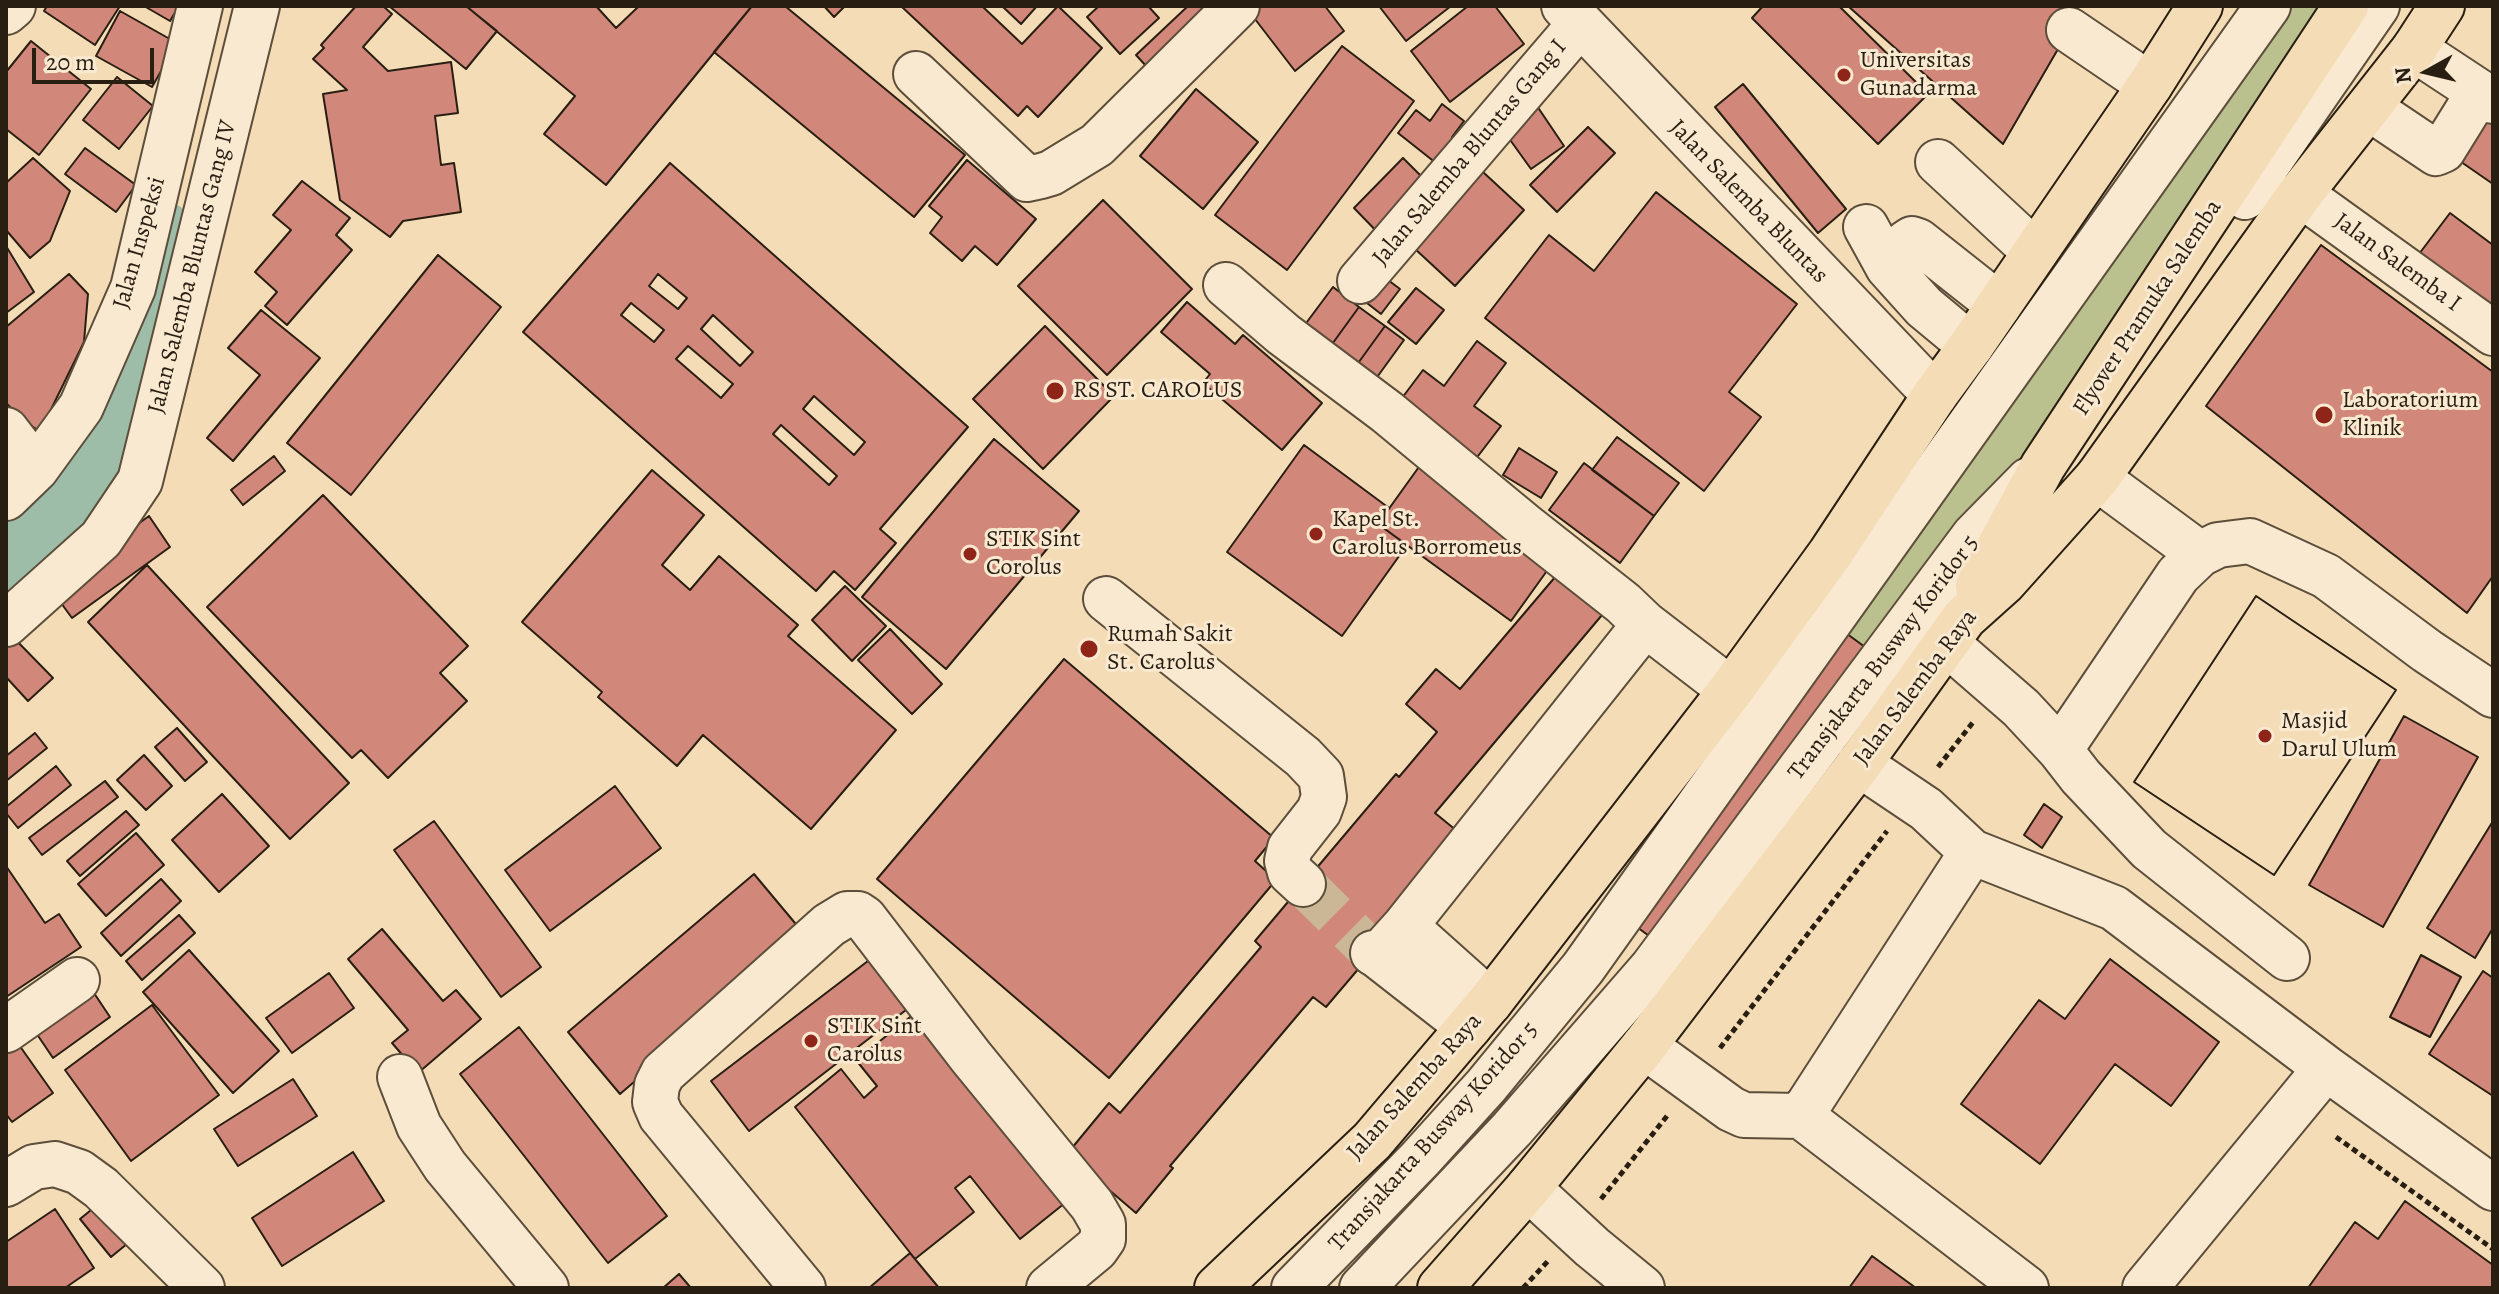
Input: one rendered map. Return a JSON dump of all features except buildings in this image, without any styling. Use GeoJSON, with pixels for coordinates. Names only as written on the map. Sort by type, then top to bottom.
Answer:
{"type":"FeatureCollection","features":[{"type":"Feature","properties":{"kind":"main road","name":"Jalan Salemba Raya"},"geometry":{"type":"LineString","coordinates":[[1217,1288],[1372,1141],[1480,1015],[1731,690],[1830,554],[1935,395],[2150,85],[2200,6]]}},
{"type":"Feature","properties":{"kind":"main road","name":"Flyover Pramuka Salemba"},"geometry":{"type":"LineString","coordinates":[[1954,630],[2043,466],[2346,6]]}},
{"type":"Feature","properties":{"kind":"main road","name":"Jalan Salemba Raya"},"geometry":{"type":"LineString","coordinates":[[1440,1288],[1528,1188],[1644,1046],[1859,764],[1954,630],[2003,583],[2097,478],[2300,194],[2414,49],[2442,6]]}},
{"type":"Feature","properties":{"kind":"street"},"geometry":{"type":"LineString","coordinates":[[6,12],[13,6]]}},
{"type":"Feature","properties":{"kind":"street","name":"Jalan Inspeksi"},"geometry":{"type":"LineString","coordinates":[[21,483],[81,407],[133,288],[200,6]]}},
{"type":"Feature","properties":{"kind":"street","name":"Jalan Salemba Bluntas Gang IV"},"geometry":{"type":"LineString","coordinates":[[6,624],[101,539],[140,481],[257,6]]}},
{"type":"Feature","properties":{"kind":"street"},"geometry":{"type":"LineString","coordinates":[[916,74],[1027,179],[1051,173],[1097,145],[1237,6]]}},
{"type":"Feature","properties":{"kind":"street","name":"Transjakarta Busway Koridor 5"},"geometry":{"type":"LineString","coordinates":[[1294,1288],[1430,1149],[1583,968],[2268,6]]}},
{"type":"Feature","properties":{"kind":"street","name":"Transjakarta Busway Koridor 5"},"geometry":{"type":"LineString","coordinates":[[1362,1288],[1512,1129],[1652,968],[1974,536],[2101,404],[2377,6]]}},
{"type":"Feature","properties":{"kind":"street","name":"Jalan Salemba Bluntas Gang I"},"geometry":{"type":"LineString","coordinates":[[1360,281],[1572,15]]}},
{"type":"Feature","properties":{"kind":"street","name":"Jalan Salemba Bluntas"},"geometry":{"type":"LineString","coordinates":[[1572,15],[1935,395]]}},
{"type":"Feature","properties":{"kind":"street"},"geometry":{"type":"LineString","coordinates":[[2069,30],[2150,85]]}},
{"type":"Feature","properties":{"kind":"street"},"geometry":{"type":"LineString","coordinates":[[2369,108],[2436,153],[2443,150],[2486,96],[2414,49]]}},
{"type":"Feature","properties":{"kind":"street"},"geometry":{"type":"LineString","coordinates":[[1938,162],[2035,252]]}},
{"type":"Feature","properties":{"kind":"street","name":"Jalan Salemba I"},"geometry":{"type":"LineString","coordinates":[[2300,194],[2493,333]]}},
{"type":"Feature","properties":{"kind":"street"},"geometry":{"type":"LineString","coordinates":[[1866,227],[1888,267],[1924,307],[1971,346]]}},
{"type":"Feature","properties":{"kind":"street"},"geometry":{"type":"LineString","coordinates":[[1888,267],[1906,243],[1912,239],[1918,241],[1999,305]]}},
{"type":"Feature","properties":{"kind":"street"},"geometry":{"type":"LineString","coordinates":[[1226,285],[1283,334],[1387,412],[1645,624],[1731,690]]}},
{"type":"Feature","properties":{"kind":"street"},"geometry":{"type":"LineString","coordinates":[[6,430],[21,483]]}},
{"type":"Feature","properties":{"kind":"street"},"geometry":{"type":"LineString","coordinates":[[2097,478],[2200,554]]}},
{"type":"Feature","properties":{"kind":"street"},"geometry":{"type":"LineString","coordinates":[[2060,750],[2178,575],[2200,554],[2218,545],[2250,541],[2326,576],[2427,651],[2493,695]]}},
{"type":"Feature","properties":{"kind":"street"},"geometry":{"type":"LineString","coordinates":[[1106,599],[1303,757],[1321,776],[1324,797],[1319,811],[1290,848],[1287,861],[1290,872],[1303,884]]}},
{"type":"Feature","properties":{"kind":"street"},"geometry":{"type":"LineString","coordinates":[[1480,1015],[1385,945],[1645,624]]}},
{"type":"Feature","properties":{"kind":"street"},"geometry":{"type":"LineString","coordinates":[[1954,630],[1999,689],[2021,708],[2149,849],[2287,958]]}},
{"type":"Feature","properties":{"kind":"street"},"geometry":{"type":"LineString","coordinates":[[1859,764],[1926,809],[1972,852],[2114,908],[2326,1068],[2493,1188]]}},
{"type":"Feature","properties":{"kind":"street"},"geometry":{"type":"LineString","coordinates":[[1801,1116],[1972,852]]}},
{"type":"Feature","properties":{"kind":"street"},"geometry":{"type":"LineString","coordinates":[[803,1288],[661,1116],[655,1102],[657,1085],[663,1073],[829,925],[847,914],[858,914],[1092,1205],[1103,1224],[1103,1239],[1096,1249],[1049,1288]]}},
{"type":"Feature","properties":{"kind":"street"},"geometry":{"type":"LineString","coordinates":[[6,1030],[77,980]]}},
{"type":"Feature","properties":{"kind":"street"},"geometry":{"type":"LineString","coordinates":[[1644,1046],[1731,1109],[1744,1115],[1801,1116],[2026,1288]]}},
{"type":"Feature","properties":{"kind":"street"},"geometry":{"type":"LineString","coordinates":[[2145,1288],[2326,1068]]}},
{"type":"Feature","properties":{"kind":"street"},"geometry":{"type":"LineString","coordinates":[[400,1077],[419,1126],[445,1166],[546,1288]]}},
{"type":"Feature","properties":{"kind":"street"},"geometry":{"type":"LineString","coordinates":[[6,1184],[34,1167],[55,1164],[79,1172],[101,1188],[202,1288]]}},
{"type":"Feature","properties":{"kind":"street"},"geometry":{"type":"LineString","coordinates":[[1528,1188],[1642,1288]]}},
{"type":"Feature","properties":{"kind":"path"},"geometry":{"type":"LineString","coordinates":[[1523,1288],[1575,1231],[1999,689]]}},
{"type":"Feature","properties":{"kind":"path"},"geometry":{"type":"LineString","coordinates":[[2336,1137],[2493,1249]]}},
{"type":"Feature","properties":{"kind":"green space"},"geometry":{"type":"Polygon","coordinates":[[[2269,6],[2377,6],[1882,659],[1831,621],[2269,6]]]}},
{"type":"Feature","properties":{"kind":"waterway"},"geometry":{"type":"LineString","coordinates":[[6,571],[106,472],[159,237]]}},
{"type":"Feature","properties":{"kind":"tunnel"},"geometry":{"type":"LineString","coordinates":[[1303,884],[1373,953]]}},
{"type":"Feature","properties":{"kind":"place","name":"Universitas Gunadarma"},"geometry":{"type":"Point","coordinates":[1844,75]}},
{"type":"Feature","properties":{"kind":"place","name":"RS ST. CAROLUS"},"geometry":{"type":"Point","coordinates":[1055,391]}},
{"type":"Feature","properties":{"kind":"place","name":"Laboratorium Klinik"},"geometry":{"type":"Point","coordinates":[2324,415]}},
{"type":"Feature","properties":{"kind":"place","name":"Kapel St. Carolus Borromeus"},"geometry":{"type":"Point","coordinates":[1316,534]}},
{"type":"Feature","properties":{"kind":"place","name":"STIK Sint Corolus"},"geometry":{"type":"Point","coordinates":[970,554]}},
{"type":"Feature","properties":{"kind":"place","name":"Rumah Sakit St. Carolus"},"geometry":{"type":"Point","coordinates":[1089,649]}},
{"type":"Feature","properties":{"kind":"place","name":"Masjid Darul Ulum"},"geometry":{"type":"Point","coordinates":[2265,736]}},
{"type":"Feature","properties":{"kind":"place","name":"STIK Sint Carolus"},"geometry":{"type":"Point","coordinates":[811,1041]}}]}
